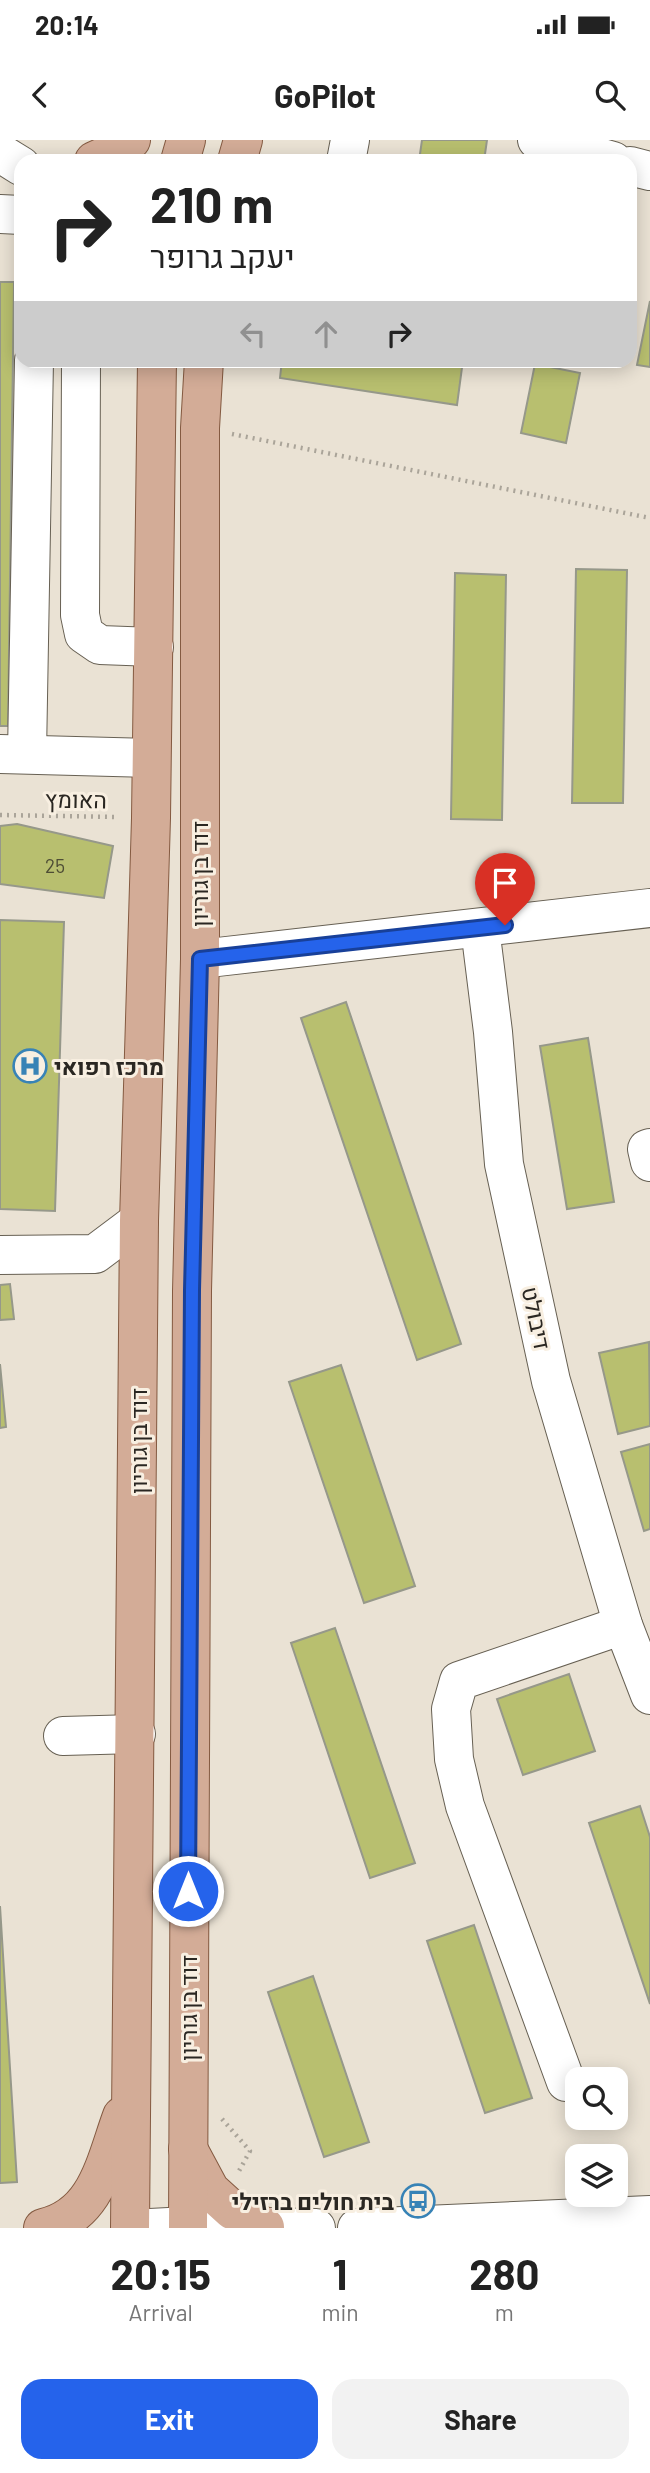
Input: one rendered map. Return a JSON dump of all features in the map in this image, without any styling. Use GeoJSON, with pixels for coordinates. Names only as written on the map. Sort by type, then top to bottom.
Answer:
{"type":"FeatureCollection","features":[{"type":"Feature","properties":{"kind":"main road"},"geometry":{"type":"LineString","coordinates":[[109,154],[131,140]]}},
{"type":"Feature","properties":{"kind":"main road","name":"דוד בן גוריון"},"geometry":{"type":"LineString","coordinates":[[130,2228],[139,1221],[151,818],[157,368]]}},
{"type":"Feature","properties":{"kind":"main road","name":"דוד בן גוריון"},"geometry":{"type":"LineString","coordinates":[[188,2227],[192,1304],[200,959],[200,428],[204,368]]}},
{"type":"Feature","properties":{"kind":"main road"},"geometry":{"type":"LineString","coordinates":[[43,2228],[59,2224],[80,2209],[97,2187],[132,2088]]}},
{"type":"Feature","properties":{"kind":"main road"},"geometry":{"type":"LineString","coordinates":[[188,2148],[210,2190],[232,2210],[265,2227]]}},
{"type":"Feature","properties":{"kind":"street"},"geometry":{"type":"LineString","coordinates":[[537,140],[588,154]]}},
{"type":"Feature","properties":{"kind":"street"},"geometry":{"type":"LineString","coordinates":[[37,368],[14,754],[151,758]]}},
{"type":"Feature","properties":{"kind":"street"},"geometry":{"type":"LineString","coordinates":[[81,368],[80,615],[84,634],[100,645],[154,647]]}},
{"type":"Feature","properties":{"kind":"street"},"geometry":{"type":"LineString","coordinates":[[200,959],[650,908]]}},
{"type":"Feature","properties":{"kind":"street","name":"דיבולט"},"geometry":{"type":"LineString","coordinates":[[480,928],[493,1032],[504,1164],[551,1381],[623,1625],[650,1695]]}},
{"type":"Feature","properties":{"kind":"street"},"geometry":{"type":"LineString","coordinates":[[0,1255],[95,1254],[139,1221]]}},
{"type":"Feature","properties":{"kind":"street"},"geometry":{"type":"LineString","coordinates":[[95,1254],[139,1288]]}},
{"type":"Feature","properties":{"kind":"street"},"geometry":{"type":"LineString","coordinates":[[565,2079],[465,1806],[454,1759],[451,1709],[459,1681],[623,1625]]}},
{"type":"Feature","properties":{"kind":"street"},"geometry":{"type":"LineString","coordinates":[[63,1736],[136,1734]]}},
{"type":"Feature","properties":{"kind":"street"},"geometry":{"type":"LineString","coordinates":[[357,2228],[650,2215]]}},
{"type":"Feature","properties":{"kind":"street"},"geometry":{"type":"LineString","coordinates":[[150,2228],[316,2228]]}},
{"type":"Feature","properties":{"kind":"path"},"geometry":{"type":"LineString","coordinates":[[200,428],[650,518]]}},
{"type":"Feature","properties":{"kind":"path","name":"האומץ"},"geometry":{"type":"LineString","coordinates":[[0,815],[151,818]]}},
{"type":"Feature","properties":{"kind":"path"},"geometry":{"type":"LineString","coordinates":[[219,2115],[250,2151],[243,2165]]}},
{"type":"Feature","properties":{"kind":"building"},"geometry":{"type":"Polygon","coordinates":[[[422,140],[487,140],[485,154],[420,154],[422,140]]]}},
{"type":"Feature","properties":{"kind":"building"},"geometry":{"type":"Polygon","coordinates":[[[0,282],[14,282],[8,726],[0,726],[0,282]]]}},
{"type":"Feature","properties":{"kind":"building"},"geometry":{"type":"Polygon","coordinates":[[[650,301],[650,367],[637,365],[650,301]]]}},
{"type":"Feature","properties":{"kind":"building"},"geometry":{"type":"Polygon","coordinates":[[[281,368],[462,368],[457,405],[280,378],[281,368]]]}},
{"type":"Feature","properties":{"kind":"building"},"geometry":{"type":"Polygon","coordinates":[[[534,368],[555,368],[580,373],[566,443],[521,433],[534,368]]]}},
{"type":"Feature","properties":{"kind":"building"},"geometry":{"type":"Polygon","coordinates":[[[576,569],[627,570],[623,803],[572,803],[576,569]]]}},
{"type":"Feature","properties":{"kind":"building"},"geometry":{"type":"Polygon","coordinates":[[[455,573],[506,575],[502,820],[451,819],[455,573]]]}},
{"type":"Feature","properties":{"kind":"building"},"geometry":{"type":"Polygon","coordinates":[[[17,824],[113,846],[104,898],[0,884],[0,826],[17,824]]]}},
{"type":"Feature","properties":{"kind":"building","name":"מרכז רפואי"},"geometry":{"type":"Polygon","coordinates":[[[0,920],[64,922],[55,1211],[0,1209],[0,920]]]}},
{"type":"Feature","properties":{"kind":"building"},"geometry":{"type":"Polygon","coordinates":[[[346,1002],[461,1344],[417,1360],[301,1018],[346,1002]]]}},
{"type":"Feature","properties":{"kind":"building"},"geometry":{"type":"Polygon","coordinates":[[[588,1038],[614,1202],[567,1209],[540,1046],[588,1038]]]}},
{"type":"Feature","properties":{"kind":"building"},"geometry":{"type":"Polygon","coordinates":[[[10,1284],[14,1319],[0,1320],[0,1285],[10,1284]]]}},
{"type":"Feature","properties":{"kind":"building"},"geometry":{"type":"Polygon","coordinates":[[[649,1342],[650,1426],[618,1434],[599,1353],[649,1342]]]}},
{"type":"Feature","properties":{"kind":"building"},"geometry":{"type":"Polygon","coordinates":[[[0,1364],[6,1427],[0,1428],[0,1364]]]}},
{"type":"Feature","properties":{"kind":"building"},"geometry":{"type":"Polygon","coordinates":[[[341,1365],[415,1586],[364,1603],[289,1382],[341,1365]]]}},
{"type":"Feature","properties":{"kind":"building"},"geometry":{"type":"Polygon","coordinates":[[[650,1444],[650,1529],[644,1531],[621,1452],[650,1444]]]}},
{"type":"Feature","properties":{"kind":"building"},"geometry":{"type":"Polygon","coordinates":[[[335,1628],[415,1863],[370,1878],[291,1643],[335,1628]]]}},
{"type":"Feature","properties":{"kind":"building"},"geometry":{"type":"Polygon","coordinates":[[[569,1674],[595,1751],[523,1775],[497,1699],[569,1674]]]}},
{"type":"Feature","properties":{"kind":"building"},"geometry":{"type":"Polygon","coordinates":[[[640,1806],[650,1837],[650,2004],[589,1823],[640,1806]]]}},
{"type":"Feature","properties":{"kind":"building"},"geometry":{"type":"Polygon","coordinates":[[[0,1906],[17,2182],[0,2183],[0,1906]]]}},
{"type":"Feature","properties":{"kind":"building"},"geometry":{"type":"Polygon","coordinates":[[[474,1925],[532,2098],[485,2113],[427,1941],[474,1925]]]}},
{"type":"Feature","properties":{"kind":"building"},"geometry":{"type":"Polygon","coordinates":[[[313,1976],[369,2142],[324,2157],[268,1992],[313,1976]]]}},
{"type":"Feature","properties":{"kind":"place","name":"מרכז רפואי"},"geometry":{"type":"Point","coordinates":[30,1066]}},
{"type":"Feature","properties":{"kind":"place","name":"בית חולים ברזילי"},"geometry":{"type":"Point","coordinates":[418,2201]}},
{"type":"Feature","properties":{"kind":"route"},"geometry":{"type":"LineString","coordinates":[[188,1891],[192,1290],[200,959],[505,925]]}}]}
